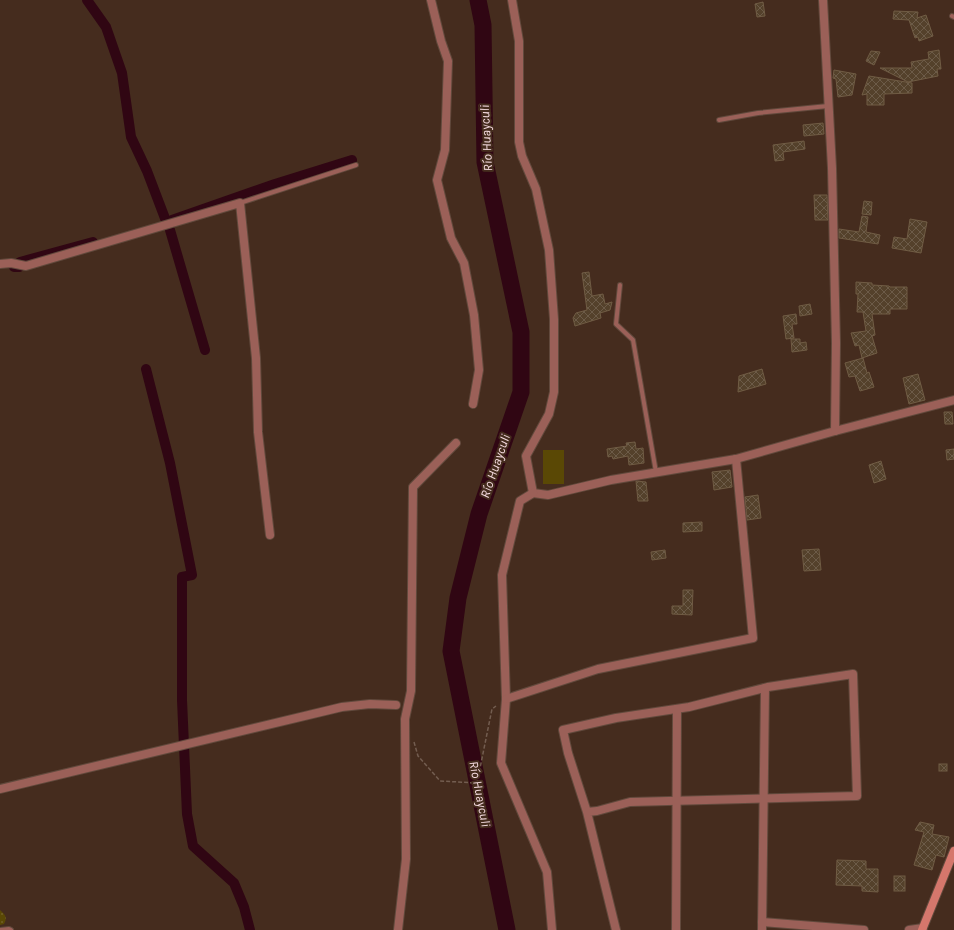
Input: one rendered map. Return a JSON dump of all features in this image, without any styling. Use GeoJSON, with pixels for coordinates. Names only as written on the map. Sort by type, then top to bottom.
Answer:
{"type":"FeatureCollection","features":[{"type":"Feature","properties":{"kind":"main road"},"geometry":{"type":"LineString","coordinates":[[922,929],[954,851]]}},
{"type":"Feature","properties":{"kind":"street"},"geometry":{"type":"LineString","coordinates":[[431,0],[448,62],[445,150],[437,180],[451,238],[464,263],[474,315],[479,370],[473,404]]}},
{"type":"Feature","properties":{"kind":"street"},"geometry":{"type":"LineString","coordinates":[[512,0],[519,41],[519,142],[522,156],[536,189],[549,250],[554,319],[554,392],[549,414],[526,456],[533,493]]}},
{"type":"Feature","properties":{"kind":"street"},"geometry":{"type":"LineString","coordinates":[[823,0],[832,168],[836,327],[835,431]]}},
{"type":"Feature","properties":{"kind":"street"},"geometry":{"type":"LineString","coordinates":[[0,264],[11,263],[26,266],[240,204],[256,358],[258,432],[270,535]]}},
{"type":"Feature","properties":{"kind":"street"},"geometry":{"type":"LineString","coordinates":[[552,930],[547,872],[501,763],[506,699],[502,575],[520,501],[533,493],[548,495],[611,480],[736,459],[954,400]]}},
{"type":"Feature","properties":{"kind":"street"},"geometry":{"type":"LineString","coordinates":[[398,930],[406,859],[405,719],[411,692],[413,487],[456,443]]}},
{"type":"Feature","properties":{"kind":"street"},"geometry":{"type":"LineString","coordinates":[[506,699],[598,669],[753,638],[736,459]]}},
{"type":"Feature","properties":{"kind":"street"},"geometry":{"type":"LineString","coordinates":[[587,812],[597,811],[630,802],[857,796],[853,674],[765,688],[689,707],[616,718],[563,730],[568,753],[587,812],[616,930]]}},
{"type":"Feature","properties":{"kind":"street"},"geometry":{"type":"LineString","coordinates":[[765,688],[762,926],[864,930]]}},
{"type":"Feature","properties":{"kind":"street"},"geometry":{"type":"LineString","coordinates":[[0,789],[342,707],[370,704],[396,705]]}},
{"type":"Feature","properties":{"kind":"street"},"geometry":{"type":"LineString","coordinates":[[676,930],[677,709]]}},
{"type":"Feature","properties":{"kind":"street"},"geometry":{"type":"LineString","coordinates":[[909,930],[922,929]]}},
{"type":"Feature","properties":{"kind":"lane"},"geometry":{"type":"LineString","coordinates":[[718,120],[758,113],[829,106]]}},
{"type":"Feature","properties":{"kind":"lane"},"geometry":{"type":"LineString","coordinates":[[240,204],[356,165]]}},
{"type":"Feature","properties":{"kind":"lane"},"geometry":{"type":"LineString","coordinates":[[620,284],[616,324],[633,340],[656,472]]}},
{"type":"Feature","properties":{"kind":"lane"},"geometry":{"type":"LineString","coordinates":[[0,930],[9,928],[12,930]]}},
{"type":"Feature","properties":{"kind":"path"},"geometry":{"type":"LineString","coordinates":[[414,741],[418,756],[440,781],[476,783],[492,709],[506,699]]}},
{"type":"Feature","properties":{"kind":"shaded area"},"geometry":{"type":"Polygon","coordinates":[[[543,450],[564,450],[564,484],[543,484],[543,450]]]}},
{"type":"Feature","properties":{"kind":"shaded area"},"geometry":{"type":"Polygon","coordinates":[[[0,910],[6,918],[4,924],[0,925],[0,910]]]}},
{"type":"Feature","properties":{"kind":"building"},"geometry":{"type":"Polygon","coordinates":[[[763,2],[765,16],[757,17],[755,4],[763,2]]]}},
{"type":"Feature","properties":{"kind":"building"},"geometry":{"type":"Polygon","coordinates":[[[894,11],[918,12],[917,18],[926,15],[933,36],[919,41],[918,37],[915,38],[909,20],[893,19],[894,11]]]}},
{"type":"Feature","properties":{"kind":"building"},"geometry":{"type":"Polygon","coordinates":[[[939,50],[941,69],[937,69],[938,76],[908,82],[880,68],[912,68],[911,62],[929,59],[928,52],[939,50]]]}},
{"type":"Feature","properties":{"kind":"building"},"geometry":{"type":"Polygon","coordinates":[[[871,51],[880,52],[874,65],[866,61],[871,51]]]}},
{"type":"Feature","properties":{"kind":"building"},"geometry":{"type":"Polygon","coordinates":[[[834,70],[856,74],[852,95],[838,97],[836,79],[833,78],[834,70]]]}},
{"type":"Feature","properties":{"kind":"building"},"geometry":{"type":"Polygon","coordinates":[[[869,76],[912,83],[912,93],[884,94],[884,105],[867,105],[867,94],[862,95],[869,76]]]}},
{"type":"Feature","properties":{"kind":"building"},"geometry":{"type":"Polygon","coordinates":[[[823,123],[824,134],[804,136],[803,125],[823,123]]]}},
{"type":"Feature","properties":{"kind":"building"},"geometry":{"type":"Polygon","coordinates":[[[804,141],[805,149],[783,152],[784,160],[775,161],[773,145],[804,141]]]}},
{"type":"Feature","properties":{"kind":"building"},"geometry":{"type":"Polygon","coordinates":[[[814,195],[827,195],[828,220],[815,220],[814,195]]]}},
{"type":"Feature","properties":{"kind":"building"},"geometry":{"type":"Polygon","coordinates":[[[864,201],[872,202],[871,215],[862,214],[864,201]]]}},
{"type":"Feature","properties":{"kind":"building"},"geometry":{"type":"Polygon","coordinates":[[[862,216],[868,217],[866,232],[880,235],[878,244],[839,238],[839,229],[859,232],[862,216]]]}},
{"type":"Feature","properties":{"kind":"building"},"geometry":{"type":"Polygon","coordinates":[[[910,219],[927,222],[921,253],[892,248],[894,237],[907,239],[910,219]]]}},
{"type":"Feature","properties":{"kind":"building"},"geometry":{"type":"Polygon","coordinates":[[[589,272],[592,296],[603,294],[605,304],[612,302],[610,310],[600,313],[601,318],[575,326],[573,318],[576,313],[587,310],[582,273],[589,272]]]}},
{"type":"Feature","properties":{"kind":"building"},"geometry":{"type":"Polygon","coordinates":[[[856,282],[872,283],[872,285],[890,287],[907,287],[907,309],[890,309],[890,314],[872,314],[875,335],[872,336],[877,353],[862,358],[859,345],[855,346],[851,333],[866,331],[863,312],[857,312],[858,294],[856,294],[856,282]]]}},
{"type":"Feature","properties":{"kind":"building"},"geometry":{"type":"Polygon","coordinates":[[[810,304],[812,314],[800,316],[799,306],[810,304]]]}},
{"type":"Feature","properties":{"kind":"building"},"geometry":{"type":"Polygon","coordinates":[[[796,314],[797,324],[792,324],[794,338],[786,339],[783,316],[796,314]]]}},
{"type":"Feature","properties":{"kind":"building"},"geometry":{"type":"Polygon","coordinates":[[[791,339],[800,339],[800,343],[806,342],[807,350],[792,352],[791,339]]]}},
{"type":"Feature","properties":{"kind":"building"},"geometry":{"type":"Polygon","coordinates":[[[863,358],[867,373],[869,372],[874,387],[860,391],[855,376],[849,377],[845,363],[863,358]]]}},
{"type":"Feature","properties":{"kind":"building"},"geometry":{"type":"Polygon","coordinates":[[[762,369],[766,384],[738,392],[739,376],[762,369]]]}},
{"type":"Feature","properties":{"kind":"building"},"geometry":{"type":"Polygon","coordinates":[[[918,374],[925,400],[909,404],[903,378],[918,374]]]}},
{"type":"Feature","properties":{"kind":"building"},"geometry":{"type":"Polygon","coordinates":[[[944,412],[952,412],[953,424],[945,424],[944,412]]]}},
{"type":"Feature","properties":{"kind":"building"},"geometry":{"type":"Polygon","coordinates":[[[635,442],[636,449],[643,448],[644,463],[629,465],[628,456],[613,459],[612,456],[608,457],[607,449],[627,446],[626,443],[635,442]]]}},
{"type":"Feature","properties":{"kind":"building"},"geometry":{"type":"Polygon","coordinates":[[[954,449],[954,459],[947,460],[946,450],[954,449]]]}},
{"type":"Feature","properties":{"kind":"building"},"geometry":{"type":"Polygon","coordinates":[[[881,461],[886,479],[874,483],[869,465],[881,461]]]}},
{"type":"Feature","properties":{"kind":"building"},"geometry":{"type":"Polygon","coordinates":[[[730,470],[732,487],[714,490],[712,472],[730,470]]]}},
{"type":"Feature","properties":{"kind":"building"},"geometry":{"type":"Polygon","coordinates":[[[636,481],[646,482],[648,501],[638,501],[636,481]]]}},
{"type":"Feature","properties":{"kind":"building"},"geometry":{"type":"Polygon","coordinates":[[[758,495],[761,518],[747,520],[745,497],[758,495]]]}},
{"type":"Feature","properties":{"kind":"building"},"geometry":{"type":"Polygon","coordinates":[[[702,522],[702,531],[683,532],[683,523],[702,522]]]}},
{"type":"Feature","properties":{"kind":"building"},"geometry":{"type":"Polygon","coordinates":[[[819,549],[821,570],[804,571],[802,550],[819,549]]]}},
{"type":"Feature","properties":{"kind":"building"},"geometry":{"type":"Polygon","coordinates":[[[665,550],[666,558],[652,560],[651,552],[665,550]]]}},
{"type":"Feature","properties":{"kind":"building"},"geometry":{"type":"Polygon","coordinates":[[[683,590],[693,590],[692,615],[672,614],[672,606],[683,606],[683,590]]]}},
{"type":"Feature","properties":{"kind":"building"},"geometry":{"type":"Polygon","coordinates":[[[939,764],[947,764],[947,771],[939,771],[939,764]]]}},
{"type":"Feature","properties":{"kind":"building"},"geometry":{"type":"Polygon","coordinates":[[[920,822],[934,825],[932,834],[949,837],[944,857],[936,855],[932,870],[914,865],[924,832],[915,830],[920,822]]]}},
{"type":"Feature","properties":{"kind":"building"},"geometry":{"type":"Polygon","coordinates":[[[837,860],[866,861],[866,869],[878,869],[878,892],[862,891],[862,886],[836,885],[837,860]]]}},
{"type":"Feature","properties":{"kind":"building"},"geometry":{"type":"Polygon","coordinates":[[[894,876],[905,876],[905,891],[894,891],[894,876]]]}},
{"type":"Feature","properties":{"kind":"waterway"},"geometry":{"type":"LineString","coordinates":[[87,0],[106,27],[122,73],[131,137],[147,171],[166,221]]}},
{"type":"Feature","properties":{"kind":"waterway","name":"Río Huayculi"},"geometry":{"type":"LineString","coordinates":[[478,0],[483,25],[485,162],[521,332],[521,392],[479,514],[458,598],[451,651],[507,930]]}},
{"type":"Feature","properties":{"kind":"waterway"},"geometry":{"type":"LineString","coordinates":[[172,220],[275,184],[352,160]]}},
{"type":"Feature","properties":{"kind":"waterway"},"geometry":{"type":"LineString","coordinates":[[170,230],[205,350]]}},
{"type":"Feature","properties":{"kind":"waterway"},"geometry":{"type":"LineString","coordinates":[[14,267],[19,267],[20,262],[93,242]]}},
{"type":"Feature","properties":{"kind":"waterway"},"geometry":{"type":"LineString","coordinates":[[146,369],[170,463],[192,575],[182,577],[182,700],[187,814],[193,846],[234,883],[244,907],[250,930]]}}]}
